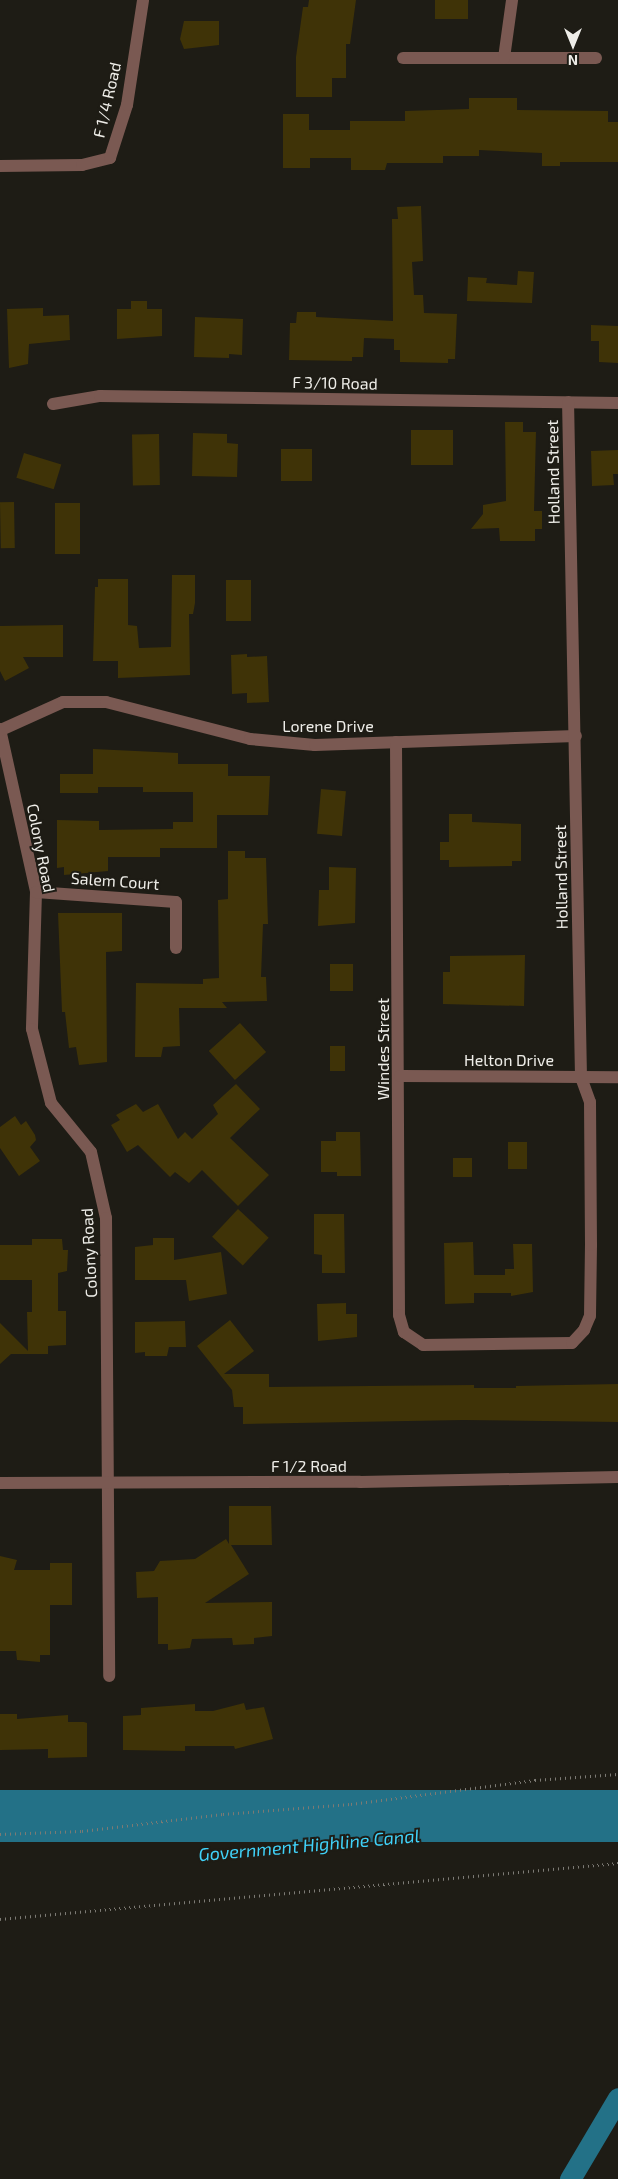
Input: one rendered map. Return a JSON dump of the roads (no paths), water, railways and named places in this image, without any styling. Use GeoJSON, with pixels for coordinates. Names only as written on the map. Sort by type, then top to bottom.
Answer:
{"type":"FeatureCollection","features":[{"type":"Feature","properties":{"kind":"street","name":"F 1/4 Road"},"geometry":{"type":"LineString","coordinates":[[0,166],[82,166],[110,158],[126,105],[143,0]]}},
{"type":"Feature","properties":{"kind":"street"},"geometry":{"type":"LineString","coordinates":[[504,58],[512,0]]}},
{"type":"Feature","properties":{"kind":"street"},"geometry":{"type":"LineString","coordinates":[[403,58],[596,58]]}},
{"type":"Feature","properties":{"kind":"street","name":"F 3/10 Road"},"geometry":{"type":"LineString","coordinates":[[53,404],[100,396],[618,403]]}},
{"type":"Feature","properties":{"kind":"street","name":"Holland Street"},"geometry":{"type":"LineString","coordinates":[[568,402],[576,736],[581,1076],[590,1102],[590,1316],[584,1330],[572,1343]]}},
{"type":"Feature","properties":{"kind":"street","name":"Lorene Drive"},"geometry":{"type":"LineString","coordinates":[[0,730],[63,702],[106,702],[250,739],[315,745],[576,736]]}},
{"type":"Feature","properties":{"kind":"street","name":"Colony Road"},"geometry":{"type":"LineString","coordinates":[[0,730],[36,892],[32,1028],[51,1103],[91,1152],[106,1218],[109,1483],[106,1565],[109,1676]]}},
{"type":"Feature","properties":{"kind":"street","name":"Windes Street"},"geometry":{"type":"LineString","coordinates":[[396,742],[400,1076],[399,1315],[404,1332],[423,1345],[572,1343]]}},
{"type":"Feature","properties":{"kind":"street","name":"Salem Court"},"geometry":{"type":"LineString","coordinates":[[36,892],[176,902],[176,948]]}},
{"type":"Feature","properties":{"kind":"street","name":"Helton Drive"},"geometry":{"type":"LineString","coordinates":[[400,1076],[618,1077]]}},
{"type":"Feature","properties":{"kind":"street","name":"F 1/2 Road"},"geometry":{"type":"LineString","coordinates":[[0,1483],[618,1477]]}},
{"type":"Feature","properties":{"kind":"water"},"geometry":{"type":"Polygon","coordinates":[[[0,1790],[618,1790],[618,1842],[0,1842],[0,1790]]]}},
{"type":"Feature","properties":{"kind":"waterway"},"geometry":{"type":"LineString","coordinates":[[570,2179],[618,2098]]}},
{"type":"Feature","properties":{"kind":"water label","name":"Government Highline Canal"},"geometry":{"type":"Point","coordinates":[309,1845]}}]}
